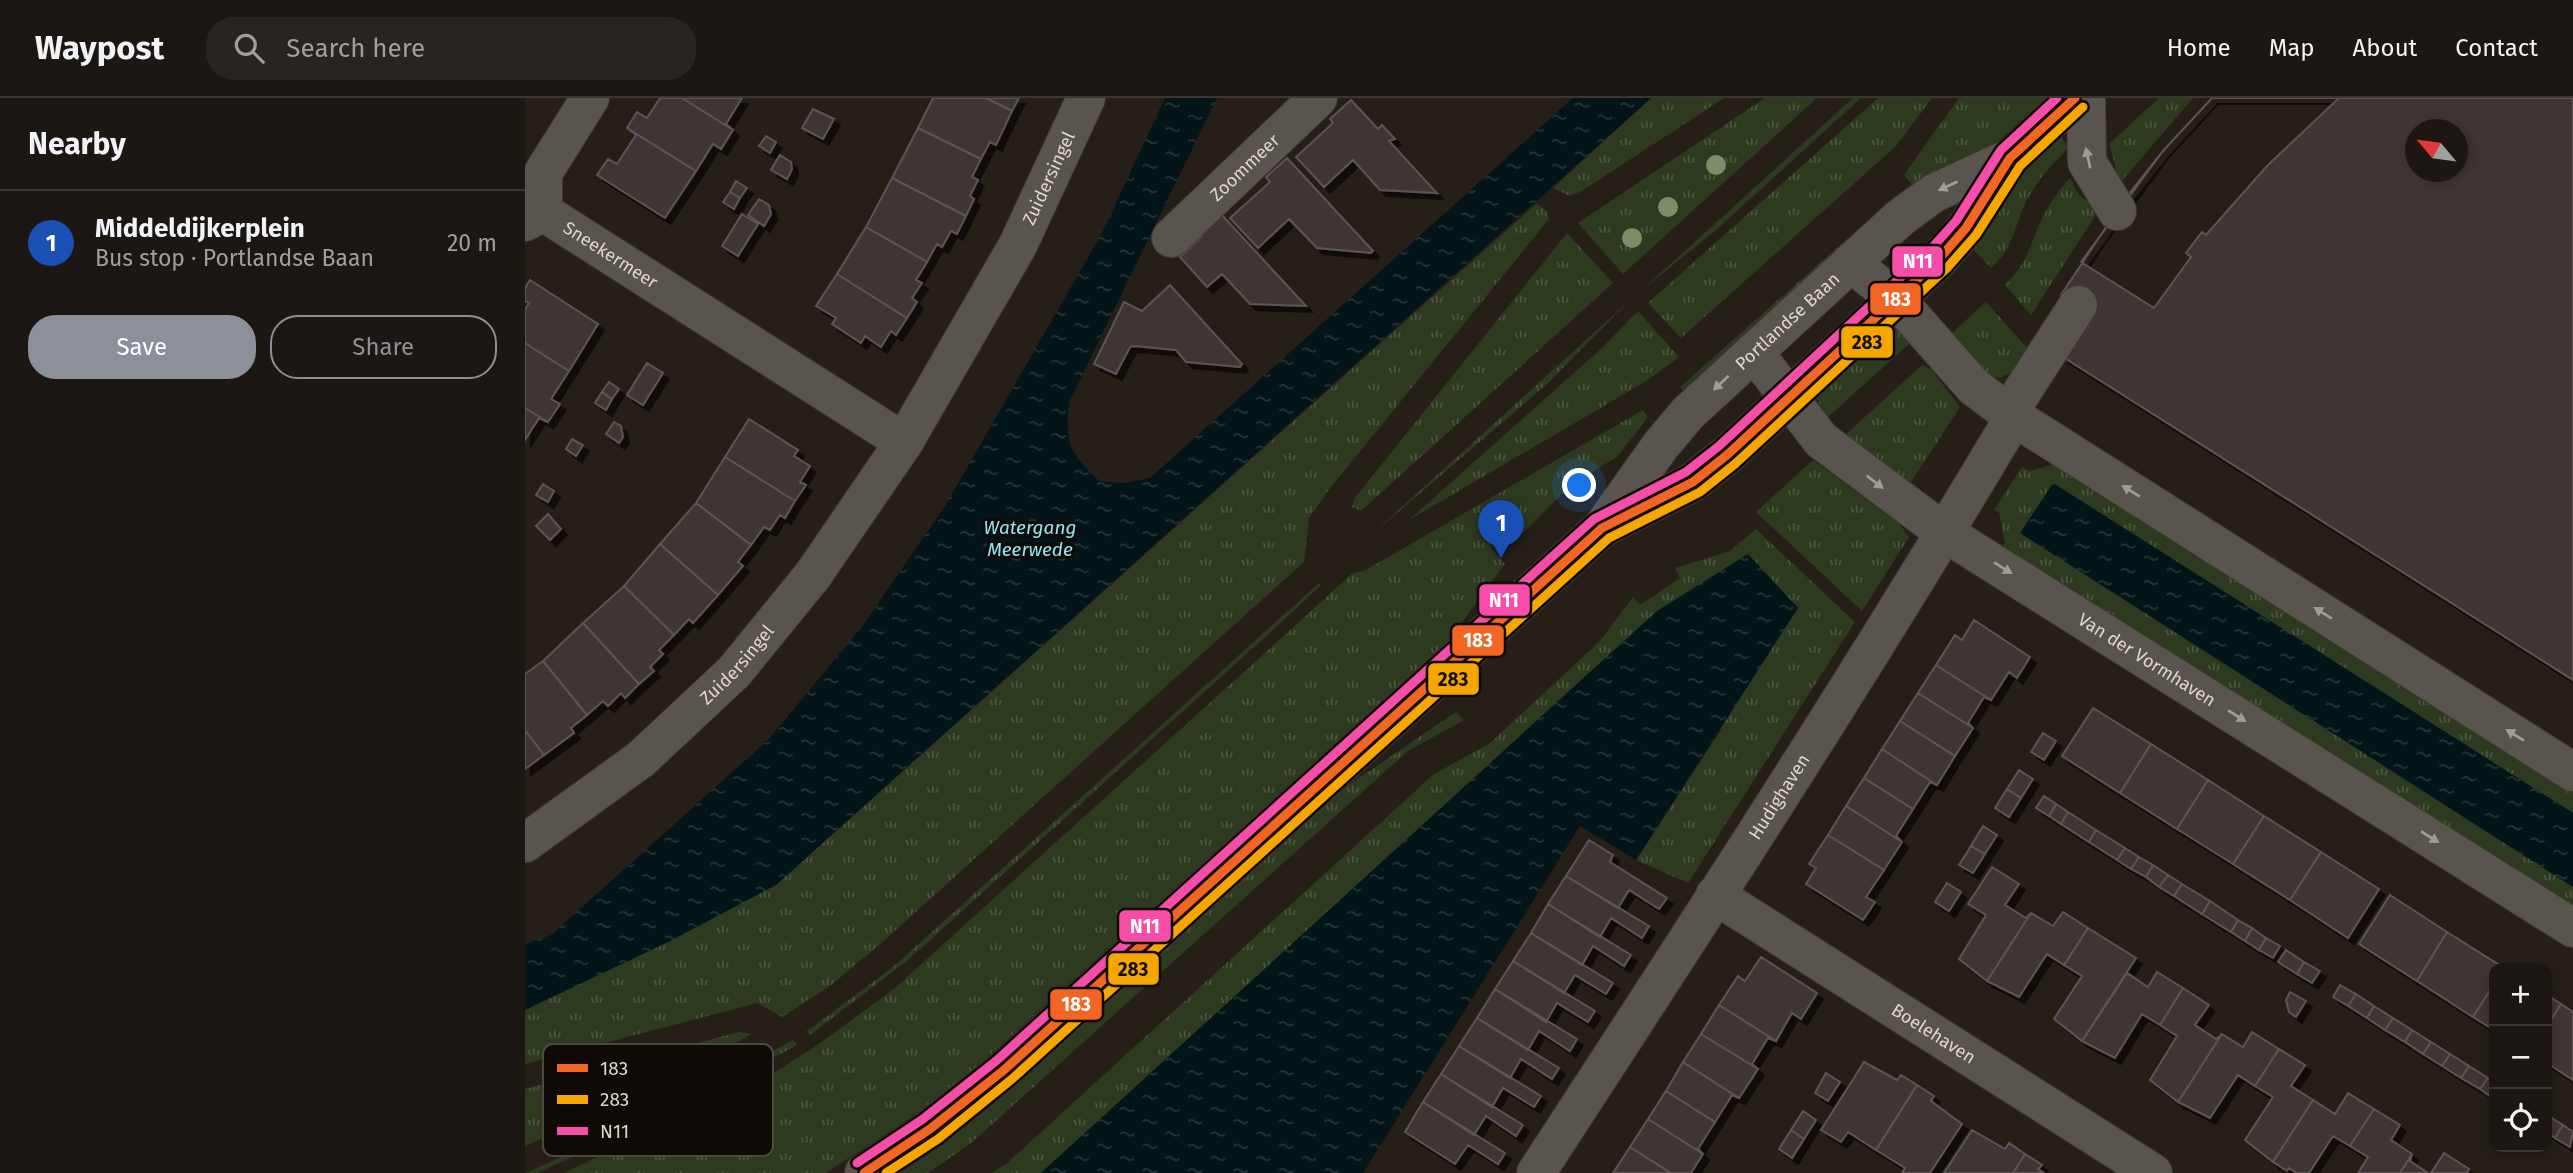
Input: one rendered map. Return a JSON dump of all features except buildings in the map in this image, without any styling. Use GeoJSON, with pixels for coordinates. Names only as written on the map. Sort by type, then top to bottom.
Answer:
{"type":"FeatureCollection","features":[{"type":"Feature","properties":{"kind":"street","name":"Sneekermeer"},"geometry":{"type":"LineString","coordinates":[[590,98],[543,173],[534,217],[681,297],[904,442]]}},
{"type":"Feature","properties":{"kind":"street","name":"Zuidersingel"},"geometry":{"type":"LineString","coordinates":[[525,843],[641,759],[734,672],[813,575],[904,442],[1018,245],[1086,98]]}},
{"type":"Feature","properties":{"kind":"street","name":"Zoommeer"},"geometry":{"type":"LineString","coordinates":[[1171,238],[1318,98]]}},
{"type":"Feature","properties":{"kind":"street","name":"Portlandse Baan"},"geometry":{"type":"LineString","coordinates":[[1602,528],[1693,482],[1897,300],[1966,228],[2010,158],[2075,98]]}},
{"type":"Feature","properties":{"kind":"street"},"geometry":{"type":"LineString","coordinates":[[2086,98],[2087,162],[2117,211]]}},
{"type":"Feature","properties":{"kind":"street","name":"Portlandse Baan"},"geometry":{"type":"LineString","coordinates":[[864,1173],[930,1129],[1004,1070],[1602,528],[1661,445],[1688,413],[1851,263],[1934,193],[2010,158]]}},
{"type":"Feature","properties":{"kind":"street"},"geometry":{"type":"LineString","coordinates":[[1851,263],[1897,300],[1974,387],[2012,414],[2573,772]]}},
{"type":"Feature","properties":{"kind":"street","name":"Hudighaven"},"geometry":{"type":"LineString","coordinates":[[1536,1173],[1945,533],[2078,305]]}},
{"type":"Feature","properties":{"kind":"street","name":"Van der Vormhaven"},"geometry":{"type":"LineString","coordinates":[[1754,352],[1821,440],[1945,533],[2573,928]]}},
{"type":"Feature","properties":{"kind":"street","name":"Boelehaven"},"geometry":{"type":"LineString","coordinates":[[1715,895],[2153,1173]]}},
{"type":"Feature","properties":{"kind":"green space"},"geometry":{"type":"Polygon","coordinates":[[[1651,98],[1724,98],[1582,191],[1570,196],[1553,188],[1651,98]]]}},
{"type":"Feature","properties":{"kind":"green space"},"geometry":{"type":"Polygon","coordinates":[[[1765,98],[1817,98],[1623,274],[1578,223],[1765,98]]]}},
{"type":"Feature","properties":{"kind":"green space"},"geometry":{"type":"Polygon","coordinates":[[[1853,98],[1861,98],[1716,230],[1642,290],[1853,98]]]}},
{"type":"Feature","properties":{"kind":"green space"},"geometry":{"type":"Polygon","coordinates":[[[1878,98],[1932,98],[1896,146],[1681,338],[1648,303],[1878,98]]]}},
{"type":"Feature","properties":{"kind":"green space"},"geometry":{"type":"Polygon","coordinates":[[[1959,98],[2046,98],[1984,153],[1915,188],[1904,175],[1959,98]]]}},
{"type":"Feature","properties":{"kind":"green space"},"geometry":{"type":"Polygon","coordinates":[[[2159,98],[2193,98],[2120,183],[2109,144],[2159,98]]]}},
{"type":"Feature","properties":{"kind":"green space"},"geometry":{"type":"Polygon","coordinates":[[[2061,137],[2069,147],[2031,192],[2010,243],[1991,268],[1969,245],[2012,182],[2061,137]]]}},
{"type":"Feature","properties":{"kind":"green space"},"geometry":{"type":"Polygon","coordinates":[[[2070,178],[2079,195],[2099,210],[2031,315],[2005,285],[2025,258],[2049,205],[2070,178]]]}},
{"type":"Feature","properties":{"kind":"green space"},"geometry":{"type":"Polygon","coordinates":[[[1536,204],[1546,210],[1549,219],[1327,492],[1309,518],[1304,562],[878,946],[830,986],[782,1017],[757,1003],[601,1044],[543,1044],[543,1059],[525,1064],[525,1010],[670,941],[776,885],[1536,204]]]}},
{"type":"Feature","properties":{"kind":"green space"},"geometry":{"type":"Polygon","coordinates":[[[1883,207],[1889,213],[1688,396],[1680,387],[1883,207]]]}},
{"type":"Feature","properties":{"kind":"green space"},"geometry":{"type":"Polygon","coordinates":[[[1567,233],[1613,283],[1361,511],[1352,507],[1354,499],[1567,233]]]}},
{"type":"Feature","properties":{"kind":"green space"},"geometry":{"type":"Polygon","coordinates":[[[1629,301],[1548,383],[1381,526],[1629,301]]]}},
{"type":"Feature","properties":{"kind":"green space"},"geometry":{"type":"Polygon","coordinates":[[[1986,302],[2030,351],[2016,370],[2000,378],[1986,375],[1952,333],[1986,302]]]}},
{"type":"Feature","properties":{"kind":"green space"},"geometry":{"type":"Polygon","coordinates":[[[1638,311],[1679,357],[1648,380],[1409,520],[1602,348],[1638,311]]]}},
{"type":"Feature","properties":{"kind":"green space"},"geometry":{"type":"Polygon","coordinates":[[[1892,319],[1911,342],[1827,418],[1813,391],[1892,319]]]}},
{"type":"Feature","properties":{"kind":"green space"},"geometry":{"type":"Polygon","coordinates":[[[1922,365],[1931,369],[1960,407],[1907,488],[1844,436],[1922,365]]]}},
{"type":"Feature","properties":{"kind":"green space"},"geometry":{"type":"Polygon","coordinates":[[[1643,410],[1648,417],[1617,457],[1572,484],[1521,535],[1513,528],[1491,548],[1505,564],[1449,640],[982,1062],[920,1111],[826,1173],[564,1173],[600,1156],[773,1156],[773,1073],[816,1046],[895,988],[1353,573],[1364,571],[1643,410]]]}},
{"type":"Feature","properties":{"kind":"green space"},"geometry":{"type":"Polygon","coordinates":[[[1813,460],[1898,522],[1909,537],[1862,611],[1756,512],[1813,460]]]}},
{"type":"Feature","properties":{"kind":"green space"},"geometry":{"type":"Polygon","coordinates":[[[2053,460],[2573,788],[2573,813],[2053,483],[2573,887],[2573,913],[2001,549],[2005,543],[1999,512],[1994,510],[2022,467],[2029,471],[2051,465],[2053,460]]]}},
{"type":"Feature","properties":{"kind":"green space"},"geometry":{"type":"Polygon","coordinates":[[[1756,529],[1855,622],[1688,883],[1636,860],[1721,730],[1657,611],[1041,1173],[991,1173],[1006,1164],[1434,774],[1489,744],[1599,642],[1633,597],[1640,605],[1680,578],[1675,568],[1730,551],[1756,529]]]}},
{"type":"Feature","properties":{"kind":"green space"},"geometry":{"type":"Polygon","coordinates":[[[1319,583],[1321,585],[1274,629],[907,961],[810,1035],[807,1031],[893,967],[1319,583]]]}},
{"type":"Feature","properties":{"kind":"green space"},"geometry":{"type":"Polygon","coordinates":[[[1456,712],[1464,720],[1408,751],[970,1144],[928,1173],[899,1173],[990,1107],[1340,791],[1456,712]]]}},
{"type":"Feature","properties":{"kind":"green space"},"geometry":{"type":"Polygon","coordinates":[[[739,1032],[752,1034],[734,1044],[694,1044],[739,1032]]]}},
{"type":"Feature","properties":{"kind":"green space"},"geometry":{"type":"Polygon","coordinates":[[[793,1040],[797,1045],[773,1058],[773,1051],[793,1040]]]}},
{"type":"Feature","properties":{"kind":"green space"},"geometry":{"type":"Polygon","coordinates":[[[543,1084],[543,1138],[525,1146],[525,1089],[543,1084]]]}},
{"type":"Feature","properties":{"kind":"green space"},"geometry":{"type":"Polygon","coordinates":[[[563,1156],[574,1156],[537,1173],[526,1173],[563,1156]]]}},
{"type":"Feature","properties":{"kind":"water","name":"Watergang Meerwede"},"geometry":{"type":"Polygon","coordinates":[[[1165,98],[1217,98],[1069,402],[1068,428],[1071,446],[1081,463],[1099,481],[1123,483],[1150,478],[1573,98],[1651,98],[776,885],[670,941],[525,1010],[525,944],[551,935],[768,740],[861,628],[945,506],[1102,233],[1165,98]]]}},
{"type":"Feature","properties":{"kind":"water"},"geometry":{"type":"Polygon","coordinates":[[[2053,483],[2573,813],[2573,887],[2020,533],[2053,483]]]}},
{"type":"Feature","properties":{"kind":"water"},"geometry":{"type":"Polygon","coordinates":[[[1748,554],[1798,608],[1636,860],[1580,826],[1363,1173],[1041,1173],[1657,611],[1748,554]]]}},
{"type":"Feature","properties":{"kind":"transit line","name":"N11"},"geometry":{"type":"LineString","coordinates":[[857,1163],[923,1119],[996,1061],[1594,519],[1686,472],[1719,446],[1930,250],[1956,221],[2001,150],[2057,98]]}},
{"type":"Feature","properties":{"kind":"transit line","name":"183"},"geometry":{"type":"LineString","coordinates":[[864,1173],[930,1129],[1004,1070],[1602,528],[1693,482],[1727,455],[1939,259],[1966,228],[2010,158],[2075,98]]}},
{"type":"Feature","properties":{"kind":"transit line","name":"283"},"geometry":{"type":"LineString","coordinates":[[886,1173],[938,1139],[1012,1079],[1609,538],[1700,492],[1735,464],[1947,268],[1976,235],[2020,166],[2083,107]]}},
{"type":"Feature","properties":{"kind":"place","name":"Middeldijkerplein"},"geometry":{"type":"Point","coordinates":[1501,558]}}]}
